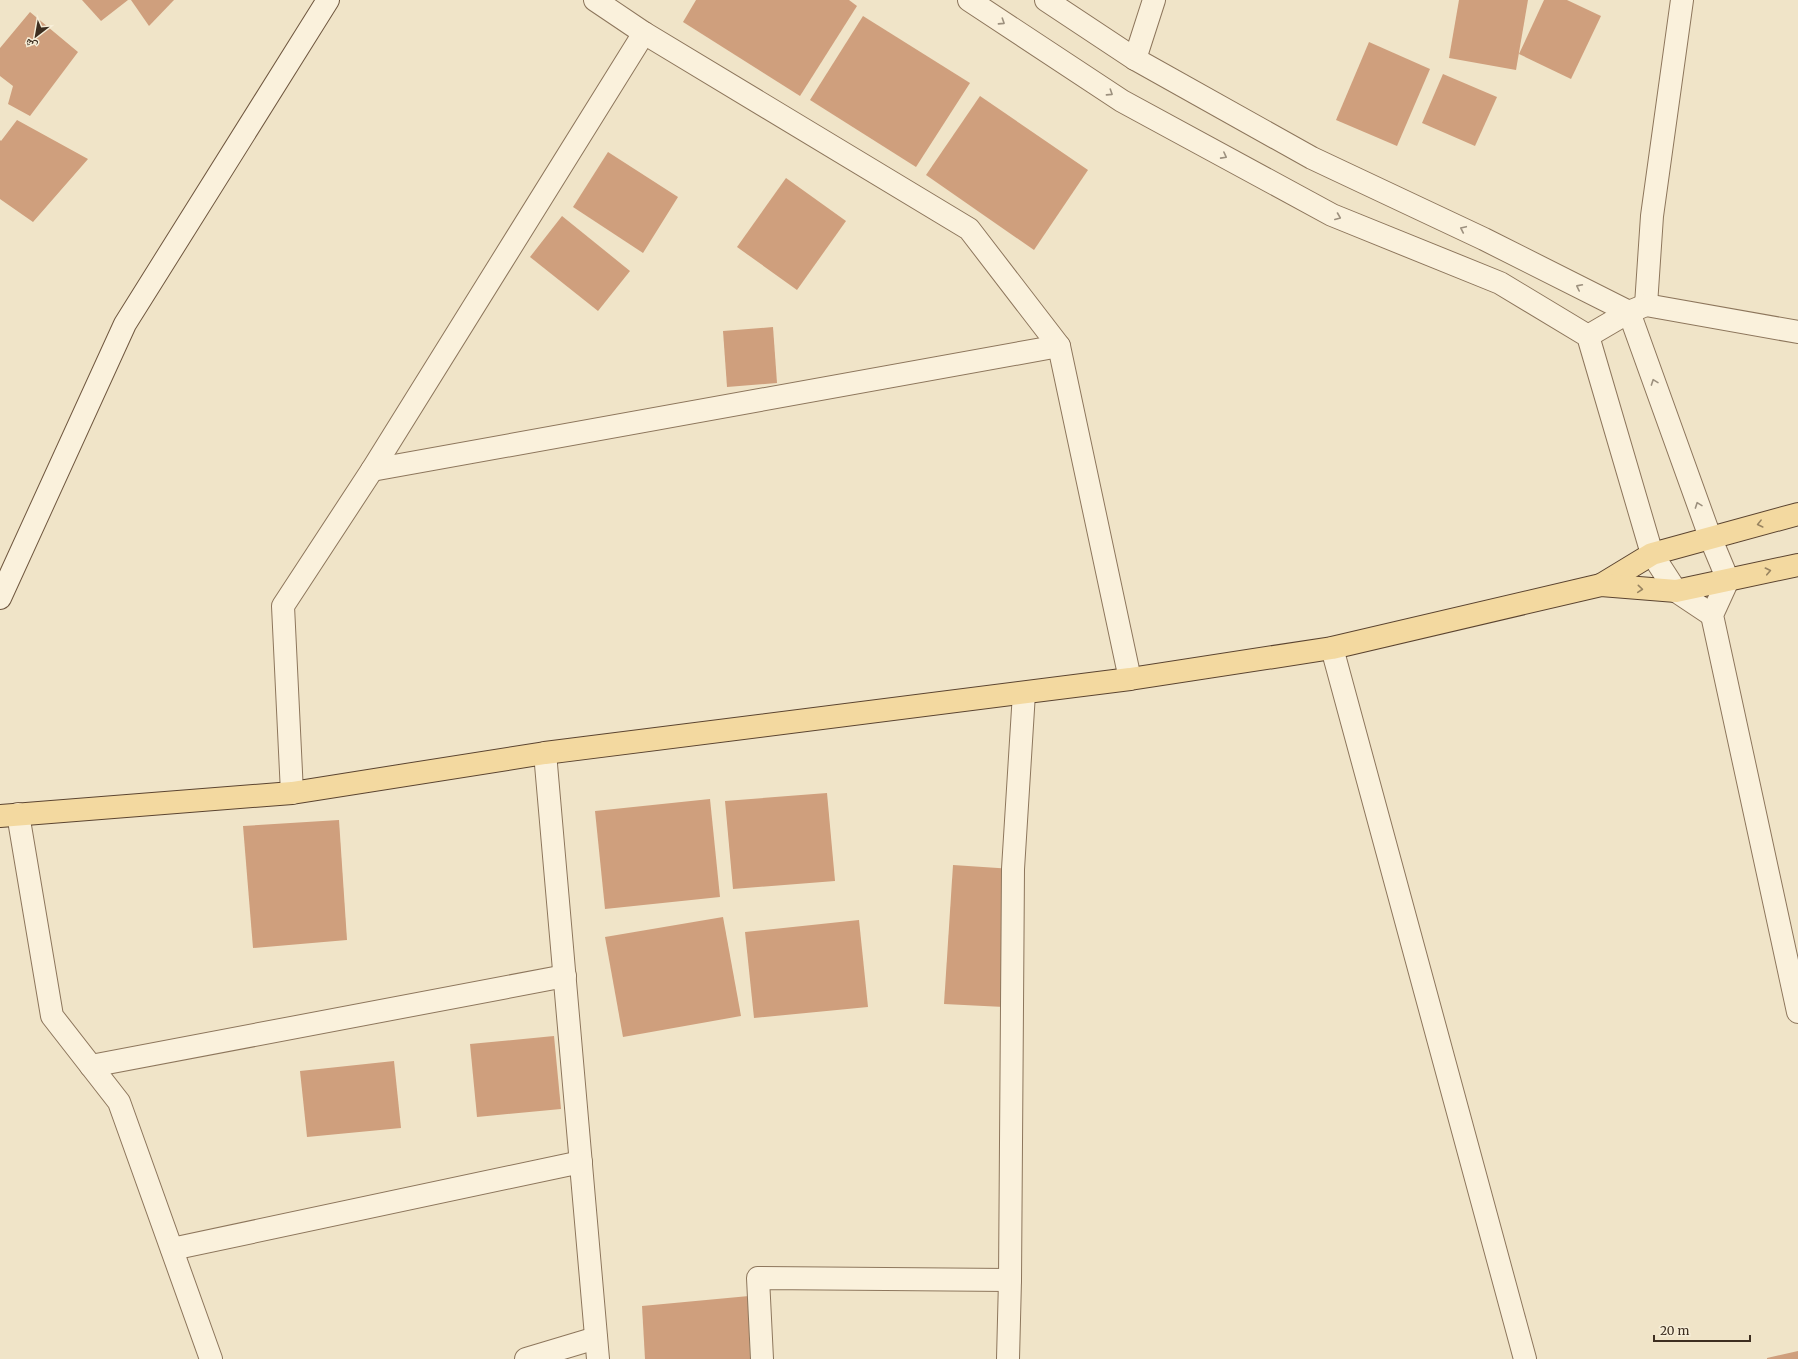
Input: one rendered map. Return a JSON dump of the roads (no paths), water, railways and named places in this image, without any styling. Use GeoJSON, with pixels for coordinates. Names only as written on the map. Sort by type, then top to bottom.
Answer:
{"type":"FeatureCollection","features":[{"type":"Feature","properties":{"kind":"main road"},"geometry":{"type":"LineString","coordinates":[[1601,586],[1652,554],[1798,514]]}},
{"type":"Feature","properties":{"kind":"main road"},"geometry":{"type":"LineString","coordinates":[[9,815],[292,793],[545,753],[1130,679],[1332,648],[1601,586],[1676,591],[1798,565]]}},
{"type":"Feature","properties":{"kind":"street"},"geometry":{"type":"LineString","coordinates":[[0,598],[125,324],[328,0]]}},
{"type":"Feature","properties":{"kind":"street"},"geometry":{"type":"LineString","coordinates":[[595,0],[644,33],[969,229],[1059,346],[1130,679]]}},
{"type":"Feature","properties":{"kind":"street"},"geometry":{"type":"LineString","coordinates":[[969,0],[1122,101],[1332,215],[1500,283],[1588,336],[1652,554],[1676,591],[1712,615]]}},
{"type":"Feature","properties":{"kind":"street"},"geometry":{"type":"LineString","coordinates":[[1046,0],[1134,59],[1312,158],[1484,239],[1637,308],[1798,332]]}},
{"type":"Feature","properties":{"kind":"street"},"geometry":{"type":"LineString","coordinates":[[1134,59],[1154,0]]}},
{"type":"Feature","properties":{"kind":"street"},"geometry":{"type":"LineString","coordinates":[[1682,0],[1652,216],[1637,308],[1710,537],[1728,580],[1712,615],[1798,1012]]}},
{"type":"Feature","properties":{"kind":"street"},"geometry":{"type":"LineString","coordinates":[[292,793],[283,606],[372,470],[644,33]]}},
{"type":"Feature","properties":{"kind":"street"},"geometry":{"type":"LineString","coordinates":[[1588,336],[1637,308]]}},
{"type":"Feature","properties":{"kind":"street"},"geometry":{"type":"LineString","coordinates":[[372,470],[1059,346]]}},
{"type":"Feature","properties":{"kind":"street"},"geometry":{"type":"LineString","coordinates":[[1332,648],[1525,1359]]}},
{"type":"Feature","properties":{"kind":"street"},"geometry":{"type":"LineString","coordinates":[[1008,1359],[1013,869],[1024,693]]}},
{"type":"Feature","properties":{"kind":"street"},"geometry":{"type":"LineString","coordinates":[[526,1359],[597,1348],[545,753]]}},
{"type":"Feature","properties":{"kind":"street"},"geometry":{"type":"LineString","coordinates":[[9,815],[52,1016],[119,1102],[211,1359]]}},
{"type":"Feature","properties":{"kind":"street"},"geometry":{"type":"LineString","coordinates":[[91,1066],[565,976]]}},
{"type":"Feature","properties":{"kind":"street"},"geometry":{"type":"LineString","coordinates":[[172,1249],[581,1162]]}},
{"type":"Feature","properties":{"kind":"street"},"geometry":{"type":"LineString","coordinates":[[762,1359],[758,1278],[1010,1280]]}}]}
